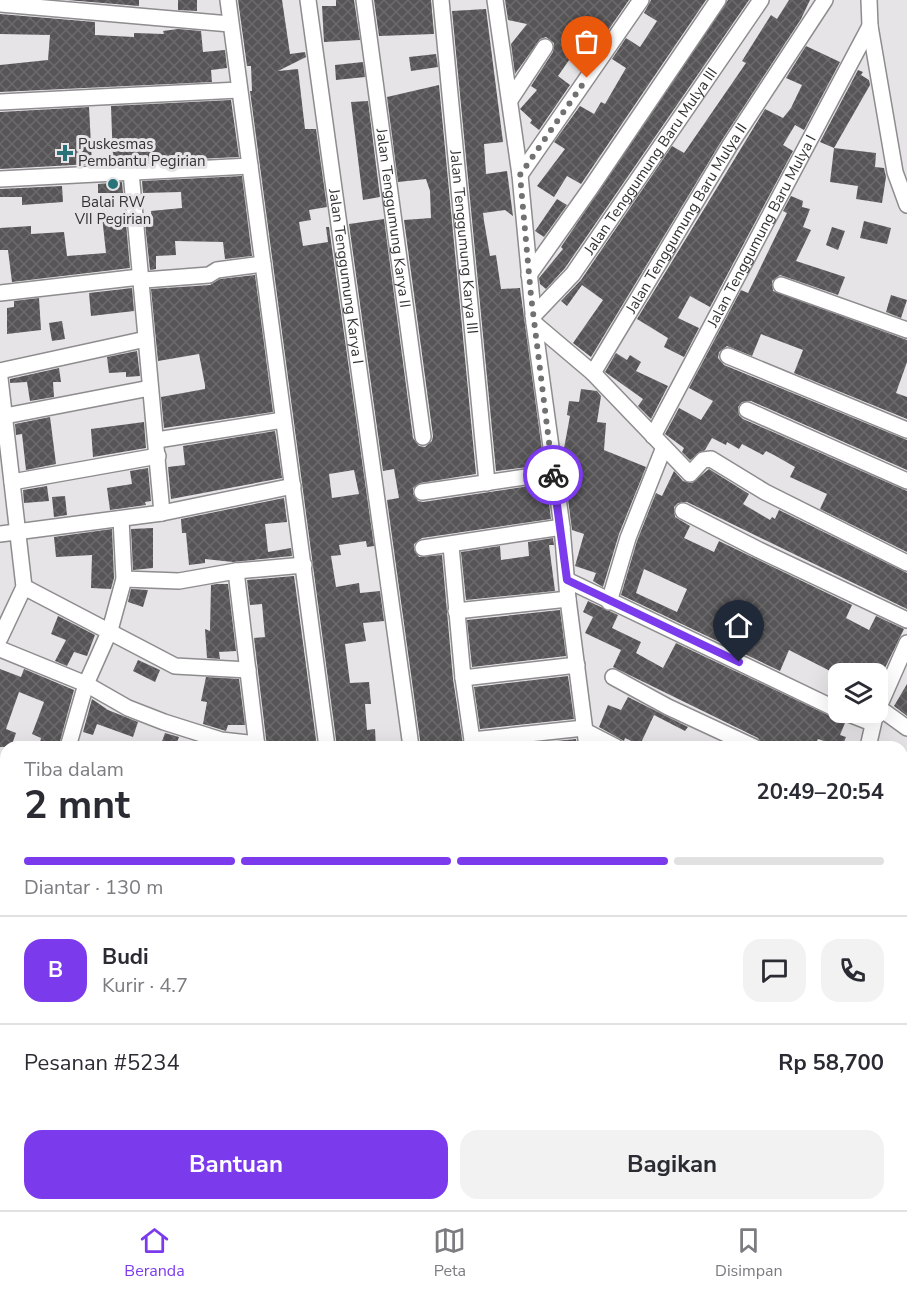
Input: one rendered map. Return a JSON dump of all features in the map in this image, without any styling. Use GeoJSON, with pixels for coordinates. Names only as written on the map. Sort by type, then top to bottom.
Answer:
{"type":"FeatureCollection","features":[{"type":"Feature","properties":{"kind":"street"},"geometry":{"type":"LineString","coordinates":[[228,0],[326,741]]}},
{"type":"Feature","properties":{"kind":"street","name":"Jalan Tenggumung Karya I"},"geometry":{"type":"LineString","coordinates":[[308,0],[410,741]]}},
{"type":"Feature","properties":{"kind":"street","name":"Jalan Tenggumung Karya II"},"geometry":{"type":"LineString","coordinates":[[364,0],[423,437]]}},
{"type":"Feature","properties":{"kind":"street","name":"Jalan Tenggumung Karya III"},"geometry":{"type":"LineString","coordinates":[[441,0],[487,483]]}},
{"type":"Feature","properties":{"kind":"street"},"geometry":{"type":"LineString","coordinates":[[495,0],[520,175],[533,320],[562,527],[568,599],[586,741]]}},
{"type":"Feature","properties":{"kind":"street"},"geometry":{"type":"LineString","coordinates":[[520,175],[640,0]]}},
{"type":"Feature","properties":{"kind":"street"},"geometry":{"type":"LineString","coordinates":[[529,275],[718,0]]}},
{"type":"Feature","properties":{"kind":"street","name":"Jalan Tenggumung Baru Mulya III"},"geometry":{"type":"LineString","coordinates":[[533,320],[573,274],[761,0]]}},
{"type":"Feature","properties":{"kind":"street","name":"Jalan Tenggumung Baru Mulya II"},"geometry":{"type":"LineString","coordinates":[[593,373],[730,146],[825,0]]}},
{"type":"Feature","properties":{"kind":"street"},"geometry":{"type":"LineString","coordinates":[[869,0],[870,26],[895,172],[907,205]]}},
{"type":"Feature","properties":{"kind":"street"},"geometry":{"type":"LineString","coordinates":[[869,0],[877,22],[907,184]]}},
{"type":"Feature","properties":{"kind":"street"},"geometry":{"type":"LineString","coordinates":[[0,4],[230,24]]}},
{"type":"Feature","properties":{"kind":"street","name":"Jalan Tenggumung Baru Mulya I"},"geometry":{"type":"LineString","coordinates":[[609,602],[659,442],[870,26]]}},
{"type":"Feature","properties":{"kind":"street"},"geometry":{"type":"LineString","coordinates":[[510,100],[545,46]]}},
{"type":"Feature","properties":{"kind":"street"},"geometry":{"type":"LineString","coordinates":[[0,102],[240,90]]}},
{"type":"Feature","properties":{"kind":"street"},"geometry":{"type":"LineString","coordinates":[[0,179],[250,166]]}},
{"type":"Feature","properties":{"kind":"street"},"geometry":{"type":"LineString","coordinates":[[131,172],[162,513]]}},
{"type":"Feature","properties":{"kind":"street"},"geometry":{"type":"LineString","coordinates":[[0,293],[140,277],[144,279],[209,275],[217,270],[263,264]]}},
{"type":"Feature","properties":{"kind":"street"},"geometry":{"type":"LineString","coordinates":[[781,285],[907,330]]}},
{"type":"Feature","properties":{"kind":"street"},"geometry":{"type":"LineString","coordinates":[[533,320],[593,373],[690,474],[703,460],[711,459],[765,492],[907,563]]}},
{"type":"Feature","properties":{"kind":"street"},"geometry":{"type":"LineString","coordinates":[[0,638],[24,587],[12,482],[4,457],[5,416],[0,379],[146,339]]}},
{"type":"Feature","properties":{"kind":"street"},"geometry":{"type":"LineString","coordinates":[[728,356],[907,430]]}},
{"type":"Feature","properties":{"kind":"street"},"geometry":{"type":"LineString","coordinates":[[5,416],[150,388]]}},
{"type":"Feature","properties":{"kind":"street"},"geometry":{"type":"LineString","coordinates":[[747,410],[907,481]]}},
{"type":"Feature","properties":{"kind":"street"},"geometry":{"type":"LineString","coordinates":[[157,440],[283,420]]}},
{"type":"Feature","properties":{"kind":"street"},"geometry":{"type":"LineString","coordinates":[[12,482],[158,456]]}},
{"type":"Feature","properties":{"kind":"street"},"geometry":{"type":"LineString","coordinates":[[422,492],[553,473]]}},
{"type":"Feature","properties":{"kind":"street"},"geometry":{"type":"LineString","coordinates":[[0,534],[162,513],[293,486]]}},
{"type":"Feature","properties":{"kind":"street"},"geometry":{"type":"LineString","coordinates":[[682,511],[907,620]]}},
{"type":"Feature","properties":{"kind":"street"},"geometry":{"type":"LineString","coordinates":[[70,741],[87,684],[110,630],[123,579],[121,519]]}},
{"type":"Feature","properties":{"kind":"street"},"geometry":{"type":"LineString","coordinates":[[423,548],[451,546],[562,527]]}},
{"type":"Feature","properties":{"kind":"street"},"geometry":{"type":"LineString","coordinates":[[451,546],[463,678],[472,741]]}},
{"type":"Feature","properties":{"kind":"street"},"geometry":{"type":"LineString","coordinates":[[123,579],[179,581],[236,571],[304,565]]}},
{"type":"Feature","properties":{"kind":"street"},"geometry":{"type":"LineString","coordinates":[[236,571],[257,741]]}},
{"type":"Feature","properties":{"kind":"street"},"geometry":{"type":"LineString","coordinates":[[567,580],[828,705]]}},
{"type":"Feature","properties":{"kind":"street"},"geometry":{"type":"LineString","coordinates":[[24,587],[175,666],[248,670]]}},
{"type":"Feature","properties":{"kind":"street"},"geometry":{"type":"LineString","coordinates":[[456,611],[568,599]]}},
{"type":"Feature","properties":{"kind":"street"},"geometry":{"type":"LineString","coordinates":[[0,649],[87,684],[128,708],[164,722],[228,741]]}},
{"type":"Feature","properties":{"kind":"street"},"geometry":{"type":"LineString","coordinates":[[888,688],[906,650]]}},
{"type":"Feature","properties":{"kind":"street"},"geometry":{"type":"LineString","coordinates":[[463,678],[577,665]]}},
{"type":"Feature","properties":{"kind":"street"},"geometry":{"type":"LineString","coordinates":[[613,678],[741,741]]}},
{"type":"Feature","properties":{"kind":"street"},"geometry":{"type":"LineString","coordinates":[[888,719],[907,728]]}},
{"type":"Feature","properties":{"kind":"street"},"geometry":{"type":"LineString","coordinates":[[869,741],[874,723]]}},
{"type":"Feature","properties":{"kind":"street"},"geometry":{"type":"LineString","coordinates":[[488,741],[584,729],[605,741]]}},
{"type":"Feature","properties":{"kind":"building"},"geometry":{"type":"Polygon","coordinates":[[[67,0],[139,0],[139,6],[67,0]]]}},
{"type":"Feature","properties":{"kind":"building"},"geometry":{"type":"Polygon","coordinates":[[[178,0],[197,0],[197,11],[178,10],[178,0]]]}},
{"type":"Feature","properties":{"kind":"building"},"geometry":{"type":"Polygon","coordinates":[[[238,0],[282,0],[290,54],[305,52],[306,57],[278,71],[298,69],[305,129],[316,129],[327,207],[309,210],[311,220],[299,222],[303,246],[328,242],[326,227],[329,227],[374,546],[367,547],[366,541],[339,545],[341,555],[331,556],[336,587],[359,583],[360,593],[380,591],[384,621],[363,623],[366,641],[345,644],[350,683],[369,682],[371,704],[365,704],[367,730],[375,729],[376,741],[336,741],[250,91],[252,91],[251,66],[247,66],[238,0]],[[354,470],[329,474],[332,498],[359,494],[354,470]]]}},
{"type":"Feature","properties":{"kind":"building"},"geometry":{"type":"Polygon","coordinates":[[[336,0],[354,0],[360,40],[324,42],[322,6],[336,6],[336,0]]]}},
{"type":"Feature","properties":{"kind":"building"},"geometry":{"type":"Polygon","coordinates":[[[374,0],[431,0],[434,34],[379,36],[374,0]]]}},
{"type":"Feature","properties":{"kind":"building"},"geometry":{"type":"Polygon","coordinates":[[[505,0],[629,0],[589,58],[576,50],[558,76],[570,85],[539,130],[530,123],[532,120],[520,109],[537,90],[531,86],[553,52],[554,43],[546,37],[540,39],[515,74],[511,44],[527,24],[508,20],[505,0]]]}},
{"type":"Feature","properties":{"kind":"building"},"geometry":{"type":"Polygon","coordinates":[[[651,0],[706,0],[581,184],[567,176],[554,197],[537,186],[565,149],[554,142],[580,106],[594,114],[601,102],[605,104],[626,68],[612,59],[626,38],[640,47],[657,21],[644,13],[651,0]]]}},
{"type":"Feature","properties":{"kind":"building"},"geometry":{"type":"Polygon","coordinates":[[[728,0],[749,0],[565,268],[546,289],[540,284],[539,278],[563,249],[561,247],[728,0]]]}},
{"type":"Feature","properties":{"kind":"building"},"geometry":{"type":"Polygon","coordinates":[[[789,0],[810,0],[801,19],[722,140],[591,357],[573,343],[603,300],[582,285],[567,306],[561,301],[581,280],[672,146],[684,153],[746,63],[742,61],[771,15],[777,19],[789,0]]]}},
{"type":"Feature","properties":{"kind":"building"},"geometry":{"type":"Polygon","coordinates":[[[486,9],[503,142],[484,144],[486,174],[507,171],[513,216],[505,210],[483,213],[484,221],[490,256],[496,255],[501,289],[520,288],[544,465],[496,471],[452,11],[486,9]]]}},
{"type":"Feature","properties":{"kind":"building"},"geometry":{"type":"Polygon","coordinates":[[[0,14],[95,22],[95,35],[134,37],[134,33],[164,34],[163,31],[178,29],[201,31],[203,52],[225,50],[227,68],[211,70],[212,82],[0,92],[0,65],[48,60],[50,35],[0,34],[0,14]]]}},
{"type":"Feature","properties":{"kind":"building"},"geometry":{"type":"Polygon","coordinates":[[[806,46],[840,62],[804,130],[795,125],[783,145],[793,151],[710,307],[690,296],[678,318],[699,328],[684,357],[664,347],[668,338],[637,319],[765,109],[783,118],[791,108],[802,85],[786,78],[806,46]]]}},
{"type":"Feature","properties":{"kind":"building"},"geometry":{"type":"Polygon","coordinates":[[[436,54],[438,67],[411,71],[409,57],[436,54]]]}},
{"type":"Feature","properties":{"kind":"building"},"geometry":{"type":"Polygon","coordinates":[[[363,62],[365,77],[336,80],[335,65],[363,62]]]}},
{"type":"Feature","properties":{"kind":"building"},"geometry":{"type":"Polygon","coordinates":[[[858,70],[863,72],[861,75],[869,80],[870,85],[834,148],[820,142],[858,70]]]}},
{"type":"Feature","properties":{"kind":"building"},"geometry":{"type":"Polygon","coordinates":[[[439,85],[476,474],[420,483],[413,488],[413,494],[418,501],[423,502],[543,484],[545,496],[548,496],[551,519],[422,538],[414,544],[414,550],[419,557],[442,555],[453,679],[462,741],[420,741],[387,500],[399,498],[394,469],[383,471],[349,224],[384,219],[413,438],[419,446],[425,447],[432,441],[433,436],[404,220],[431,218],[430,191],[426,179],[398,182],[387,97],[439,85]]]}},
{"type":"Feature","properties":{"kind":"building"},"geometry":{"type":"Polygon","coordinates":[[[231,100],[239,157],[113,163],[111,106],[231,100]]]}},
{"type":"Feature","properties":{"kind":"building"},"geometry":{"type":"Polygon","coordinates":[[[368,101],[380,197],[363,200],[351,102],[368,101]]]}},
{"type":"Feature","properties":{"kind":"building"},"geometry":{"type":"Polygon","coordinates":[[[89,107],[92,164],[0,169],[0,112],[89,107]]]}},
{"type":"Feature","properties":{"kind":"building"},"geometry":{"type":"Polygon","coordinates":[[[834,148],[876,153],[875,167],[884,168],[886,177],[882,203],[856,199],[858,186],[830,182],[834,148]]]}},
{"type":"Feature","properties":{"kind":"building"},"geometry":{"type":"Polygon","coordinates":[[[242,176],[252,256],[225,259],[223,242],[175,241],[176,255],[156,256],[156,269],[150,270],[145,223],[152,223],[151,211],[182,208],[181,192],[143,193],[142,181],[242,176]]]}},
{"type":"Feature","properties":{"kind":"building"},"geometry":{"type":"Polygon","coordinates":[[[122,182],[123,193],[98,193],[98,184],[122,182]]]}},
{"type":"Feature","properties":{"kind":"building"},"geometry":{"type":"Polygon","coordinates":[[[62,186],[63,202],[22,205],[22,197],[0,197],[0,189],[62,186]]]}},
{"type":"Feature","properties":{"kind":"building"},"geometry":{"type":"Polygon","coordinates":[[[791,196],[803,201],[802,207],[810,209],[803,227],[811,230],[796,261],[845,277],[838,295],[780,275],[772,281],[773,291],[907,340],[907,362],[896,393],[907,397],[907,419],[794,373],[803,350],[761,334],[752,356],[727,346],[719,352],[718,358],[724,365],[907,440],[907,470],[751,401],[742,402],[738,407],[739,415],[743,419],[907,491],[907,552],[820,509],[827,494],[790,477],[795,467],[766,451],[763,455],[742,444],[739,449],[727,442],[726,445],[712,438],[705,450],[690,460],[682,452],[684,448],[665,434],[679,408],[701,420],[713,401],[689,388],[741,290],[748,293],[787,213],[783,211],[791,196]]]}},
{"type":"Feature","properties":{"kind":"building"},"geometry":{"type":"Polygon","coordinates":[[[557,199],[567,205],[544,237],[535,231],[557,199]]]}},
{"type":"Feature","properties":{"kind":"building"},"geometry":{"type":"Polygon","coordinates":[[[122,214],[123,223],[126,223],[130,268],[12,282],[8,250],[0,250],[0,228],[31,226],[31,234],[64,232],[67,256],[106,253],[102,216],[122,214]]]}},
{"type":"Feature","properties":{"kind":"building"},"geometry":{"type":"Polygon","coordinates":[[[864,221],[891,228],[887,244],[860,238],[864,221]]]}},
{"type":"Feature","properties":{"kind":"building"},"geometry":{"type":"Polygon","coordinates":[[[832,227],[845,231],[838,250],[826,245],[832,227]]]}},
{"type":"Feature","properties":{"kind":"building"},"geometry":{"type":"Polygon","coordinates":[[[255,275],[273,412],[164,428],[161,397],[205,389],[205,385],[199,354],[158,361],[151,289],[210,285],[220,279],[255,275]]]}},
{"type":"Feature","properties":{"kind":"building"},"geometry":{"type":"Polygon","coordinates":[[[132,288],[134,311],[91,316],[89,293],[132,288]]]}},
{"type":"Feature","properties":{"kind":"building"},"geometry":{"type":"Polygon","coordinates":[[[891,295],[907,300],[901,318],[886,312],[891,295]]]}},
{"type":"Feature","properties":{"kind":"building"},"geometry":{"type":"Polygon","coordinates":[[[39,298],[41,330],[7,334],[7,308],[14,307],[14,301],[39,298]]]}},
{"type":"Feature","properties":{"kind":"building"},"geometry":{"type":"Polygon","coordinates":[[[62,321],[65,339],[52,341],[49,323],[62,321]]]}},
{"type":"Feature","properties":{"kind":"building"},"geometry":{"type":"Polygon","coordinates":[[[137,351],[140,376],[126,377],[126,372],[109,373],[107,357],[137,351]]]}},
{"type":"Feature","properties":{"kind":"building"},"geometry":{"type":"Polygon","coordinates":[[[616,353],[627,360],[630,355],[641,362],[636,371],[668,386],[651,419],[638,406],[643,399],[605,372],[616,353]]]}},
{"type":"Feature","properties":{"kind":"building"},"geometry":{"type":"Polygon","coordinates":[[[59,368],[61,382],[53,382],[54,397],[30,401],[27,382],[10,383],[10,379],[59,368]]]}},
{"type":"Feature","properties":{"kind":"building"},"geometry":{"type":"Polygon","coordinates":[[[581,389],[597,391],[601,396],[597,422],[606,423],[604,450],[646,467],[619,534],[603,587],[593,581],[596,573],[575,566],[584,534],[572,530],[566,484],[568,471],[564,471],[562,459],[570,416],[567,415],[569,401],[579,402],[581,389]]]}},
{"type":"Feature","properties":{"kind":"building"},"geometry":{"type":"Polygon","coordinates":[[[50,417],[56,464],[26,470],[22,434],[16,435],[15,424],[50,417]]]}},
{"type":"Feature","properties":{"kind":"building"},"geometry":{"type":"Polygon","coordinates":[[[144,422],[146,448],[93,457],[91,429],[144,422]]]}},
{"type":"Feature","properties":{"kind":"building"},"geometry":{"type":"Polygon","coordinates":[[[275,431],[282,478],[171,499],[168,467],[185,465],[183,446],[275,431]]]}},
{"type":"Feature","properties":{"kind":"building"},"geometry":{"type":"Polygon","coordinates":[[[148,468],[151,501],[145,502],[146,505],[110,510],[107,488],[132,484],[130,471],[148,468]]]}},
{"type":"Feature","properties":{"kind":"building"},"geometry":{"type":"Polygon","coordinates":[[[709,469],[749,494],[743,504],[770,520],[772,517],[775,519],[779,510],[907,573],[907,609],[687,502],[678,503],[674,507],[675,517],[690,526],[684,538],[714,552],[719,541],[852,605],[846,618],[869,630],[876,616],[904,629],[887,663],[828,663],[828,670],[789,650],[780,671],[621,595],[637,541],[656,493],[662,496],[674,471],[683,481],[692,483],[709,469]],[[644,569],[636,593],[677,612],[687,589],[644,569]]]}},
{"type":"Feature","properties":{"kind":"building"},"geometry":{"type":"Polygon","coordinates":[[[47,486],[49,501],[24,503],[23,490],[47,486]]]}},
{"type":"Feature","properties":{"kind":"building"},"geometry":{"type":"Polygon","coordinates":[[[65,496],[67,515],[54,517],[52,497],[65,496]]]}},
{"type":"Feature","properties":{"kind":"building"},"geometry":{"type":"Polygon","coordinates":[[[284,498],[287,522],[265,524],[268,552],[291,548],[292,556],[233,562],[205,559],[205,563],[189,565],[186,533],[182,533],[181,519],[284,498]]]}},
{"type":"Feature","properties":{"kind":"building"},"geometry":{"type":"Polygon","coordinates":[[[153,528],[153,568],[133,570],[131,529],[153,528]]]}},
{"type":"Feature","properties":{"kind":"building"},"geometry":{"type":"Polygon","coordinates":[[[112,529],[114,578],[111,589],[91,588],[92,555],[56,557],[54,537],[112,529]]]}},
{"type":"Feature","properties":{"kind":"building"},"geometry":{"type":"Polygon","coordinates":[[[553,538],[554,545],[549,545],[555,591],[466,600],[461,552],[500,546],[501,560],[529,556],[528,542],[553,538]]]}},
{"type":"Feature","properties":{"kind":"building"},"geometry":{"type":"Polygon","coordinates":[[[294,576],[316,741],[266,741],[254,638],[265,637],[262,604],[250,605],[247,580],[294,576]]]}},
{"type":"Feature","properties":{"kind":"building"},"geometry":{"type":"Polygon","coordinates":[[[228,584],[236,651],[219,652],[220,659],[207,658],[205,629],[210,631],[211,585],[228,584]]]}},
{"type":"Feature","properties":{"kind":"building"},"geometry":{"type":"Polygon","coordinates":[[[131,589],[148,590],[143,607],[128,602],[131,589]]]}},
{"type":"Feature","properties":{"kind":"building"},"geometry":{"type":"Polygon","coordinates":[[[588,601],[618,615],[612,628],[641,642],[636,653],[663,668],[676,643],[828,715],[828,723],[845,723],[840,735],[846,737],[844,741],[818,739],[817,741],[760,741],[613,667],[621,650],[585,633],[593,617],[583,612],[588,601]]]}},
{"type":"Feature","properties":{"kind":"building"},"geometry":{"type":"Polygon","coordinates":[[[560,610],[566,656],[472,667],[467,620],[560,610]]]}},
{"type":"Feature","properties":{"kind":"building"},"geometry":{"type":"Polygon","coordinates":[[[58,616],[95,635],[87,656],[74,652],[67,666],[55,661],[66,640],[51,634],[58,616]]]}},
{"type":"Feature","properties":{"kind":"building"},"geometry":{"type":"Polygon","coordinates":[[[138,660],[160,670],[155,682],[133,671],[138,660]]]}},
{"type":"Feature","properties":{"kind":"building"},"geometry":{"type":"Polygon","coordinates":[[[0,669],[21,677],[24,669],[74,690],[60,741],[40,741],[41,738],[32,734],[44,702],[19,692],[6,729],[16,733],[13,741],[0,741],[0,669]]]}},
{"type":"Feature","properties":{"kind":"building"},"geometry":{"type":"Polygon","coordinates":[[[568,676],[574,719],[480,729],[474,687],[568,676]]]}},
{"type":"Feature","properties":{"kind":"building"},"geometry":{"type":"Polygon","coordinates":[[[206,677],[239,679],[245,725],[228,725],[226,731],[203,724],[207,702],[201,701],[206,677]]]}},
{"type":"Feature","properties":{"kind":"building"},"geometry":{"type":"Polygon","coordinates":[[[907,684],[907,716],[894,706],[907,684]]]}},
{"type":"Feature","properties":{"kind":"building"},"geometry":{"type":"Polygon","coordinates":[[[628,697],[688,727],[685,731],[654,715],[642,741],[631,741],[625,738],[624,741],[599,727],[608,705],[621,710],[628,697]]]}},
{"type":"Feature","properties":{"kind":"building"},"geometry":{"type":"Polygon","coordinates":[[[92,699],[108,710],[138,722],[133,737],[97,724],[93,735],[83,732],[92,699]]]}},
{"type":"Feature","properties":{"kind":"building"},"geometry":{"type":"Polygon","coordinates":[[[165,733],[179,737],[177,741],[162,741],[165,733]]]}},
{"type":"Feature","properties":{"kind":"way so far"},"geometry":{"type":"LineString","coordinates":[[553,475],[536,344],[520,175],[587,78]]}},
{"type":"Feature","properties":{"kind":"place","name":"Puskesmas Pembantu Pegirian"},"geometry":{"type":"Point","coordinates":[65,153]}},
{"type":"Feature","properties":{"kind":"place","name":"Balai RW VII Pegirian"},"geometry":{"type":"Point","coordinates":[113,184]}},
{"type":"Feature","properties":{"kind":"route"},"geometry":{"type":"LineString","coordinates":[[553,475],[562,527],[567,580],[739,662]]}}]}
